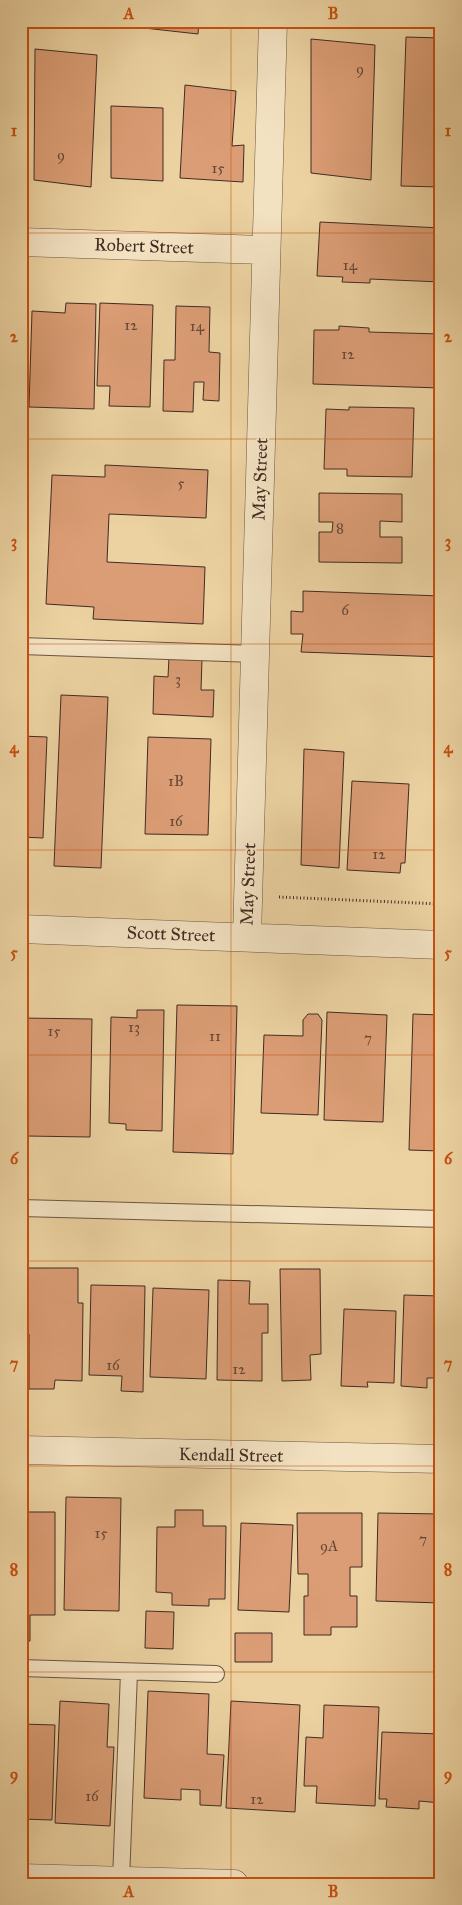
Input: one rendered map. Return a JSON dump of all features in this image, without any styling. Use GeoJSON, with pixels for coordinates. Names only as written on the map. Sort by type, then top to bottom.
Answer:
{"type":"FeatureCollection","features":[{"type":"Feature","properties":{"kind":"street","name":"May Street"},"geometry":{"type":"LineString","coordinates":[[247,937],[273,21]]}},
{"type":"Feature","properties":{"kind":"street","name":"Robert Street"},"geometry":{"type":"LineString","coordinates":[[21,242],[266,250]]}},
{"type":"Feature","properties":{"kind":"street","name":"Scott Street"},"geometry":{"type":"LineString","coordinates":[[21,929],[441,945]]}},
{"type":"Feature","properties":{"kind":"street","name":"Kendall Street"},"geometry":{"type":"LineString","coordinates":[[21,1450],[441,1459]]}},
{"type":"Feature","properties":{"kind":"street"},"geometry":{"type":"LineString","coordinates":[[21,1878],[234,1884]]}},
{"type":"Feature","properties":{"kind":"lane"},"geometry":{"type":"LineString","coordinates":[[21,646],[255,654]]}},
{"type":"Feature","properties":{"kind":"lane"},"geometry":{"type":"LineString","coordinates":[[21,1208],[441,1219]]}},
{"type":"Feature","properties":{"kind":"lane"},"geometry":{"type":"LineString","coordinates":[[21,1668],[216,1674]]}},
{"type":"Feature","properties":{"kind":"lane"},"geometry":{"type":"LineString","coordinates":[[122,1880],[130,1672]]}},
{"type":"Feature","properties":{"kind":"path"},"geometry":{"type":"LineString","coordinates":[[294,898],[441,904]]}},
{"type":"Feature","properties":{"kind":"building"},"geometry":{"type":"Polygon","coordinates":[[[81,21],[199,21],[198,34],[81,21]]]}},
{"type":"Feature","properties":{"kind":"building"},"geometry":{"type":"Polygon","coordinates":[[[406,37],[441,38],[441,187],[401,186],[406,37]]]}},
{"type":"Feature","properties":{"kind":"building"},"geometry":{"type":"Polygon","coordinates":[[[311,39],[375,45],[371,180],[311,173],[311,39]]]}},
{"type":"Feature","properties":{"kind":"building"},"geometry":{"type":"Polygon","coordinates":[[[35,49],[97,55],[91,187],[34,180],[35,49]]]}},
{"type":"Feature","properties":{"kind":"building"},"geometry":{"type":"Polygon","coordinates":[[[21,73],[25,73],[21,134],[21,73]]]}},
{"type":"Feature","properties":{"kind":"building"},"geometry":{"type":"Polygon","coordinates":[[[185,85],[236,91],[232,146],[244,145],[243,182],[180,178],[185,85]]]}},
{"type":"Feature","properties":{"kind":"building"},"geometry":{"type":"Polygon","coordinates":[[[111,106],[163,108],[163,181],[111,178],[111,106]]]}},
{"type":"Feature","properties":{"kind":"building"},"geometry":{"type":"Polygon","coordinates":[[[320,222],[441,228],[441,282],[370,279],[370,283],[342,282],[343,277],[317,276],[320,222]]]}},
{"type":"Feature","properties":{"kind":"building"},"geometry":{"type":"Polygon","coordinates":[[[21,294],[23,294],[21,351],[21,294]]]}},
{"type":"Feature","properties":{"kind":"building"},"geometry":{"type":"Polygon","coordinates":[[[66,303],[96,304],[94,409],[29,407],[32,311],[65,313],[66,303]]]}},
{"type":"Feature","properties":{"kind":"building"},"geometry":{"type":"Polygon","coordinates":[[[100,303],[153,305],[150,407],[109,406],[110,386],[97,386],[100,303]]]}},
{"type":"Feature","properties":{"kind":"building"},"geometry":{"type":"Polygon","coordinates":[[[176,306],[210,307],[209,352],[220,353],[219,401],[203,400],[204,382],[194,382],[193,412],[163,411],[164,360],[175,360],[176,306]]]}},
{"type":"Feature","properties":{"kind":"building"},"geometry":{"type":"Polygon","coordinates":[[[339,326],[369,328],[369,332],[441,334],[441,388],[313,384],[314,330],[339,330],[339,326]]]}},
{"type":"Feature","properties":{"kind":"building"},"geometry":{"type":"Polygon","coordinates":[[[349,407],[414,408],[412,477],[347,476],[347,469],[324,469],[326,409],[349,410],[349,407]]]}},
{"type":"Feature","properties":{"kind":"building"},"geometry":{"type":"Polygon","coordinates":[[[105,465],[208,470],[206,518],[109,514],[107,562],[205,567],[203,624],[93,619],[94,607],[46,604],[52,475],[105,477],[105,465]]]}},
{"type":"Feature","properties":{"kind":"building"},"geometry":{"type":"Polygon","coordinates":[[[319,493],[402,494],[402,522],[380,521],[380,537],[402,537],[402,563],[319,562],[319,532],[332,532],[333,522],[319,522],[319,493]]]}},
{"type":"Feature","properties":{"kind":"building"},"geometry":{"type":"Polygon","coordinates":[[[303,591],[441,596],[441,657],[301,652],[303,634],[291,634],[291,611],[303,612],[303,591]]]}},
{"type":"Feature","properties":{"kind":"building"},"geometry":{"type":"Polygon","coordinates":[[[169,657],[202,659],[201,690],[214,690],[213,717],[153,714],[154,676],[168,677],[169,657]]]}},
{"type":"Feature","properties":{"kind":"building"},"geometry":{"type":"Polygon","coordinates":[[[61,695],[108,697],[101,868],[54,866],[61,695]]]}},
{"type":"Feature","properties":{"kind":"building"},"geometry":{"type":"Polygon","coordinates":[[[21,736],[47,737],[43,838],[21,837],[21,736]]]}},
{"type":"Feature","properties":{"kind":"building"},"geometry":{"type":"Polygon","coordinates":[[[148,737],[211,739],[208,835],[145,834],[148,737]]]}},
{"type":"Feature","properties":{"kind":"building"},"geometry":{"type":"Polygon","coordinates":[[[304,749],[344,752],[339,868],[301,865],[304,749]]]}},
{"type":"Feature","properties":{"kind":"building"},"geometry":{"type":"Polygon","coordinates":[[[352,781],[409,784],[405,863],[401,863],[400,873],[347,870],[352,781]]]}},
{"type":"Feature","properties":{"kind":"building"},"geometry":{"type":"Polygon","coordinates":[[[177,1005],[237,1006],[233,1154],[173,1152],[177,1005]]]}},
{"type":"Feature","properties":{"kind":"building"},"geometry":{"type":"Polygon","coordinates":[[[137,1010],[164,1010],[162,1131],[126,1130],[126,1124],[109,1123],[111,1017],[137,1018],[137,1010]]]}},
{"type":"Feature","properties":{"kind":"building"},"geometry":{"type":"Polygon","coordinates":[[[327,1012],[387,1015],[383,1122],[324,1120],[327,1012]]]}},
{"type":"Feature","properties":{"kind":"building"},"geometry":{"type":"Polygon","coordinates":[[[308,1014],[318,1014],[322,1020],[318,1115],[261,1113],[264,1035],[303,1036],[303,1020],[308,1014]]]}},
{"type":"Feature","properties":{"kind":"building"},"geometry":{"type":"Polygon","coordinates":[[[413,1014],[441,1015],[441,1151],[409,1150],[413,1014]]]}},
{"type":"Feature","properties":{"kind":"building"},"geometry":{"type":"Polygon","coordinates":[[[21,1018],[92,1019],[90,1137],[26,1136],[27,1098],[21,1098],[21,1018]]]}},
{"type":"Feature","properties":{"kind":"building"},"geometry":{"type":"Polygon","coordinates":[[[21,1268],[78,1268],[78,1303],[83,1303],[82,1381],[55,1380],[54,1389],[29,1389],[29,1334],[21,1334],[21,1268]]]}},
{"type":"Feature","properties":{"kind":"building"},"geometry":{"type":"Polygon","coordinates":[[[280,1269],[320,1269],[321,1354],[310,1355],[311,1380],[282,1381],[280,1269]]]}},
{"type":"Feature","properties":{"kind":"building"},"geometry":{"type":"Polygon","coordinates":[[[218,1280],[250,1281],[249,1304],[268,1304],[268,1333],[262,1333],[262,1381],[217,1380],[218,1280]]]}},
{"type":"Feature","properties":{"kind":"building"},"geometry":{"type":"Polygon","coordinates":[[[91,1285],[145,1286],[143,1392],[121,1391],[122,1376],[89,1375],[91,1285]]]}},
{"type":"Feature","properties":{"kind":"building"},"geometry":{"type":"Polygon","coordinates":[[[153,1288],[209,1290],[206,1379],[150,1377],[153,1288]]]}},
{"type":"Feature","properties":{"kind":"building"},"geometry":{"type":"Polygon","coordinates":[[[404,1295],[441,1296],[441,1378],[427,1378],[427,1388],[401,1386],[404,1295]]]}},
{"type":"Feature","properties":{"kind":"building"},"geometry":{"type":"Polygon","coordinates":[[[344,1309],[396,1311],[394,1383],[367,1382],[368,1387],[341,1386],[344,1309]]]}},
{"type":"Feature","properties":{"kind":"building"},"geometry":{"type":"Polygon","coordinates":[[[66,1497],[121,1498],[119,1611],[64,1610],[66,1497]]]}},
{"type":"Feature","properties":{"kind":"building"},"geometry":{"type":"Polygon","coordinates":[[[175,1510],[203,1510],[203,1526],[226,1526],[225,1599],[209,1599],[209,1606],[172,1605],[172,1593],[156,1592],[157,1527],[175,1527],[175,1510]]]}},
{"type":"Feature","properties":{"kind":"building"},"geometry":{"type":"Polygon","coordinates":[[[21,1512],[55,1512],[55,1615],[30,1615],[30,1641],[21,1641],[21,1512]]]}},
{"type":"Feature","properties":{"kind":"building"},"geometry":{"type":"Polygon","coordinates":[[[297,1513],[362,1513],[362,1567],[350,1567],[350,1596],[357,1596],[357,1627],[331,1627],[331,1635],[304,1635],[304,1596],[308,1596],[308,1574],[298,1574],[297,1513]]]}},
{"type":"Feature","properties":{"kind":"building"},"geometry":{"type":"Polygon","coordinates":[[[378,1513],[441,1514],[441,1603],[376,1601],[378,1513]]]}},
{"type":"Feature","properties":{"kind":"building"},"geometry":{"type":"Polygon","coordinates":[[[241,1523],[293,1525],[289,1612],[238,1610],[241,1523]]]}},
{"type":"Feature","properties":{"kind":"building"},"geometry":{"type":"Polygon","coordinates":[[[438,1603],[441,1603],[441,1645],[438,1645],[438,1603]]]}},
{"type":"Feature","properties":{"kind":"building"},"geometry":{"type":"Polygon","coordinates":[[[146,1611],[174,1612],[173,1649],[145,1648],[146,1611]]]}},
{"type":"Feature","properties":{"kind":"building"},"geometry":{"type":"Polygon","coordinates":[[[235,1633],[272,1633],[272,1662],[235,1662],[235,1633]]]}},
{"type":"Feature","properties":{"kind":"building"},"geometry":{"type":"Polygon","coordinates":[[[148,1691],[209,1694],[207,1754],[224,1755],[221,1806],[200,1805],[200,1790],[181,1789],[181,1800],[144,1798],[148,1691]]]}},
{"type":"Feature","properties":{"kind":"building"},"geometry":{"type":"Polygon","coordinates":[[[60,1701],[109,1704],[107,1747],[114,1747],[110,1826],[55,1823],[60,1701]]]}},
{"type":"Feature","properties":{"kind":"building"},"geometry":{"type":"Polygon","coordinates":[[[231,1701],[300,1705],[295,1812],[226,1808],[231,1701]]]}},
{"type":"Feature","properties":{"kind":"building"},"geometry":{"type":"Polygon","coordinates":[[[324,1705],[379,1707],[375,1806],[316,1803],[317,1786],[304,1786],[306,1737],[323,1738],[324,1705]]]}},
{"type":"Feature","properties":{"kind":"building"},"geometry":{"type":"Polygon","coordinates":[[[21,1724],[55,1725],[52,1820],[21,1819],[21,1724]]]}},
{"type":"Feature","properties":{"kind":"building"},"geometry":{"type":"Polygon","coordinates":[[[382,1732],[441,1734],[441,1803],[419,1801],[419,1809],[386,1807],[387,1799],[379,1799],[382,1732]]]}}]}
